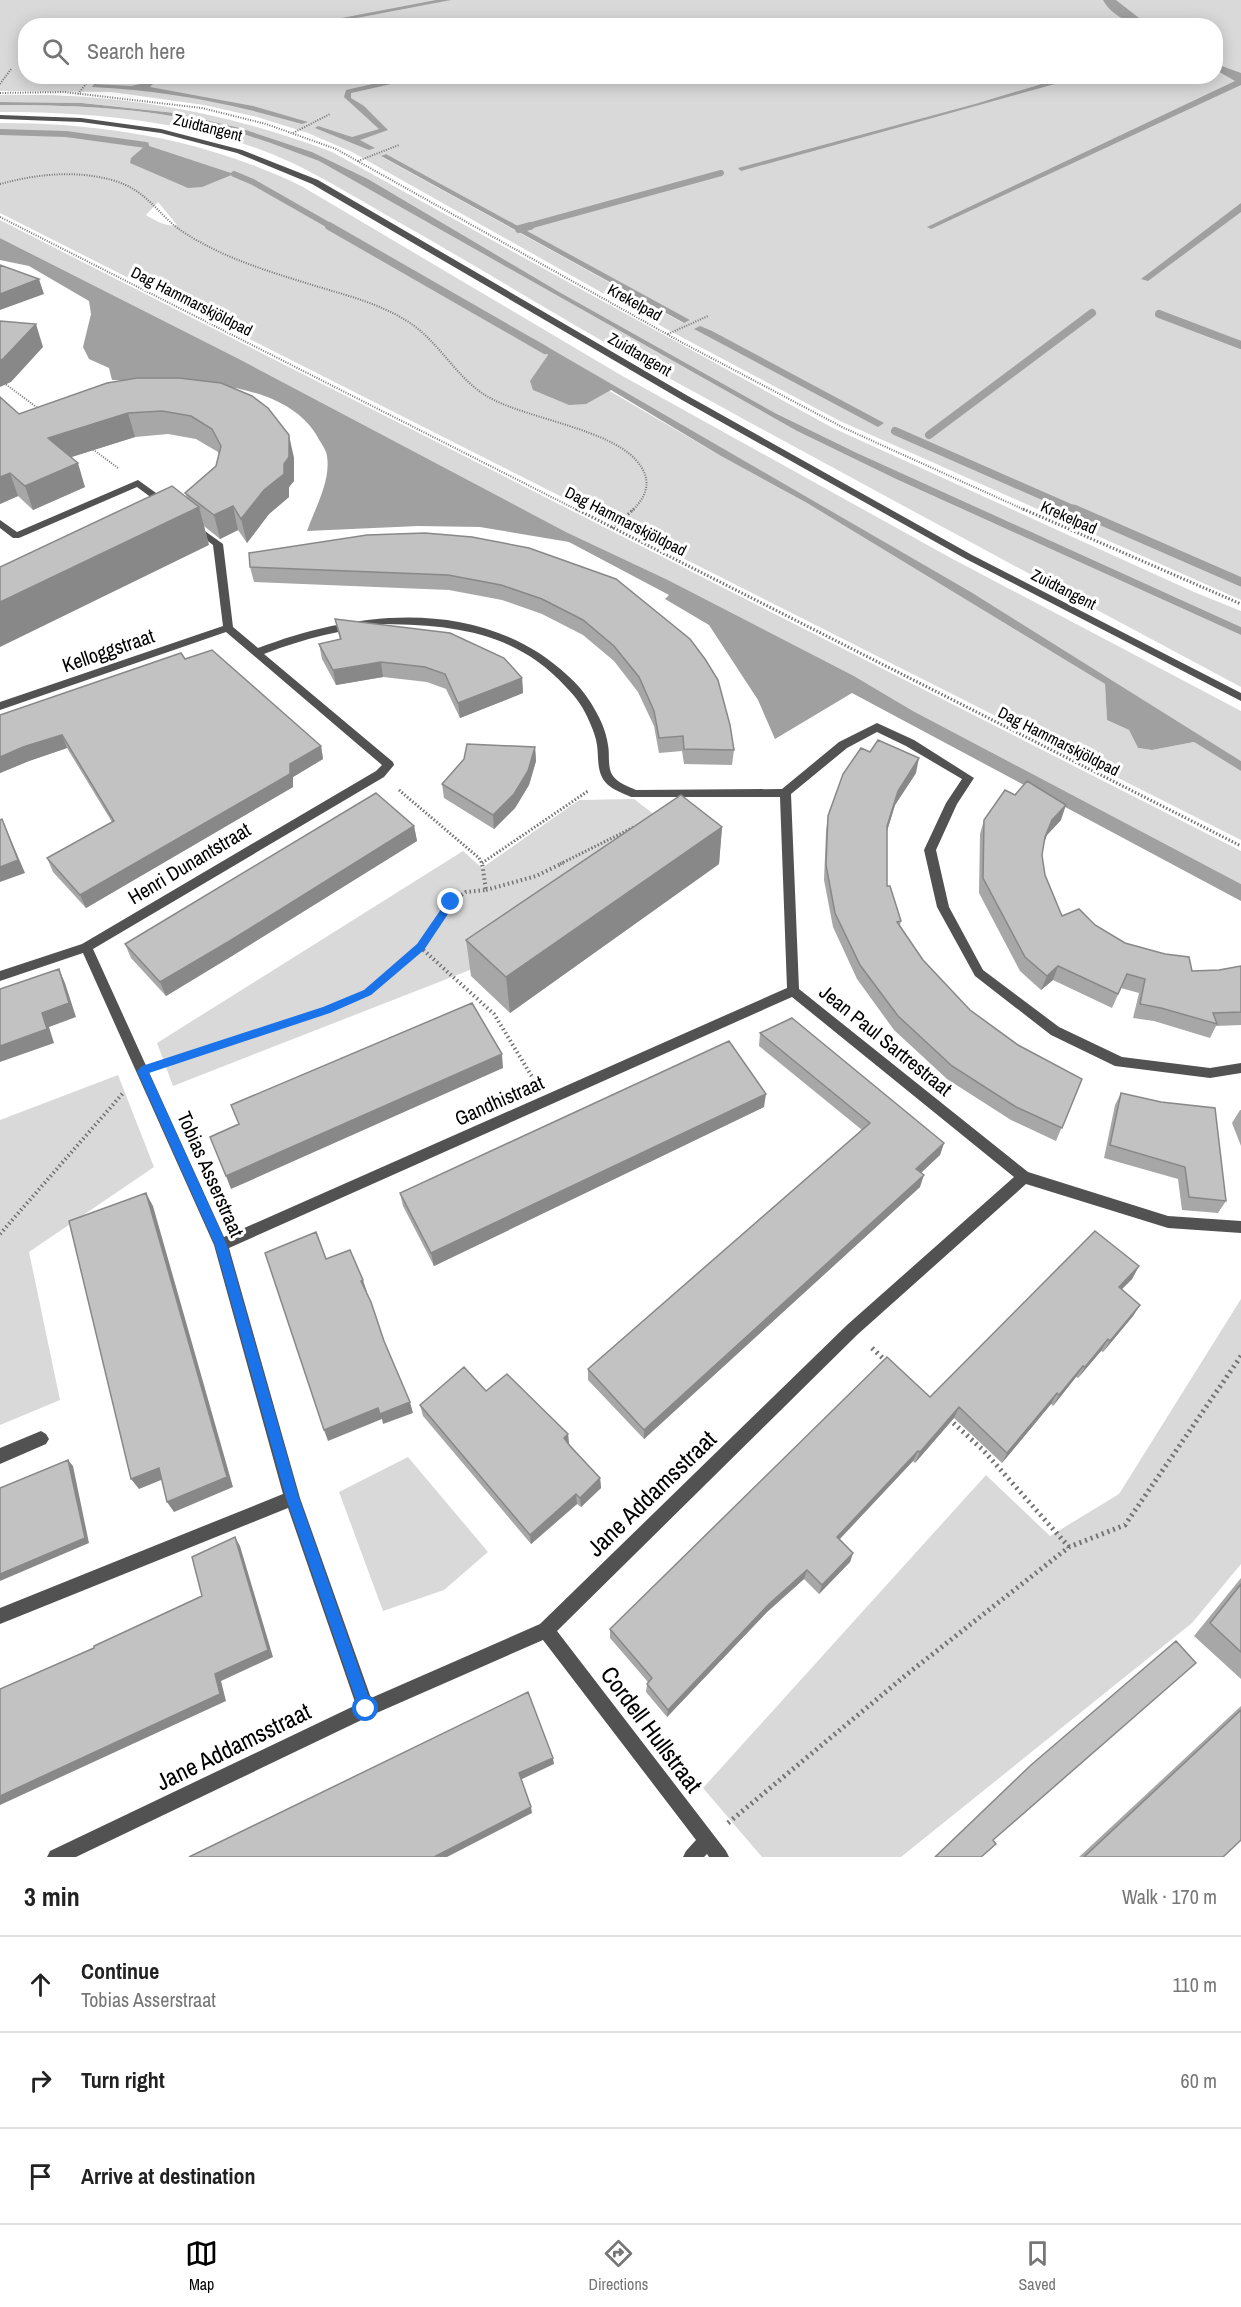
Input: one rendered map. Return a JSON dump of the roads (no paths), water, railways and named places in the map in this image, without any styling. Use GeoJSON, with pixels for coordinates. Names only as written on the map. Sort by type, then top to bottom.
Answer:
{"type":"FeatureCollection","features":[{"type":"Feature","properties":{"kind":"street","name":"Zuidtangent"},"geometry":{"type":"LineString","coordinates":[[0,117],[34,116],[118,123],[197,138],[276,163],[315,182],[685,398],[969,557],[1241,697]]}},
{"type":"Feature","properties":{"kind":"street"},"geometry":{"type":"LineString","coordinates":[[0,523],[16,536],[138,483],[174,510]]}},
{"type":"Feature","properties":{"kind":"street"},"geometry":{"type":"LineString","coordinates":[[183,517],[218,544],[228,628],[256,653],[309,632],[368,622],[427,621],[483,632],[532,652],[570,683],[585,702],[596,722],[609,779],[635,794],[785,793],[843,745],[877,728],[919,749],[968,778],[952,802],[930,850],[943,907],[979,973],[1055,1031],[1120,1062],[1210,1073],[1241,1068]]}},
{"type":"Feature","properties":{"kind":"street","name":"Kelloggstraat"},"geometry":{"type":"LineString","coordinates":[[0,706],[228,628]]}},
{"type":"Feature","properties":{"kind":"street","name":"Henri Dunantstraat"},"geometry":{"type":"LineString","coordinates":[[0,976],[86,947],[384,770],[256,653]]}},
{"type":"Feature","properties":{"kind":"street","name":"Jean Paul Sartrestraat"},"geometry":{"type":"LineString","coordinates":[[785,793],[793,991],[1024,1177]]}},
{"type":"Feature","properties":{"kind":"street","name":"Tobias Asserstraat"},"geometry":{"type":"LineString","coordinates":[[86,947],[221,1245],[292,1498],[366,1709]]}},
{"type":"Feature","properties":{"kind":"street","name":"Gandhistraat"},"geometry":{"type":"LineString","coordinates":[[221,1245],[793,991]]}},
{"type":"Feature","properties":{"kind":"street"},"geometry":{"type":"LineString","coordinates":[[1024,1177],[1168,1222],[1241,1227]]}},
{"type":"Feature","properties":{"kind":"street","name":"Jane Addamsstraat"},"geometry":{"type":"LineString","coordinates":[[56,1857],[366,1709],[546,1630],[852,1330],[1024,1177]]}},
{"type":"Feature","properties":{"kind":"street"},"geometry":{"type":"LineString","coordinates":[[0,1456],[41,1439]]}},
{"type":"Feature","properties":{"kind":"street"},"geometry":{"type":"LineString","coordinates":[[0,1616],[292,1498]]}},
{"type":"Feature","properties":{"kind":"street","name":"Cordell Hullstraat"},"geometry":{"type":"LineString","coordinates":[[546,1630],[720,1857]]}},
{"type":"Feature","properties":{"kind":"street"},"geometry":{"type":"LineString","coordinates":[[693,1857],[707,1841]]}},
{"type":"Feature","properties":{"kind":"waterway"},"geometry":{"type":"LineString","coordinates":[[0,132],[66,134],[146,145]]}},
{"type":"Feature","properties":{"kind":"waterway"},"geometry":{"type":"LineString","coordinates":[[525,227],[721,173]]}},
{"type":"Feature","properties":{"kind":"waterway"},"geometry":{"type":"LineString","coordinates":[[234,174],[253,182],[332,227]]}},
{"type":"Feature","properties":{"kind":"waterway"},"geometry":{"type":"LineString","coordinates":[[329,226],[545,350]]}},
{"type":"Feature","properties":{"kind":"waterway"},"geometry":{"type":"LineString","coordinates":[[519,229],[530,226]]}},
{"type":"Feature","properties":{"kind":"waterway"},"geometry":{"type":"LineString","coordinates":[[929,435],[1092,313]]}},
{"type":"Feature","properties":{"kind":"waterway"},"geometry":{"type":"LineString","coordinates":[[1159,314],[1241,345]]}},
{"type":"Feature","properties":{"kind":"waterway"},"geometry":{"type":"LineString","coordinates":[[895,431],[1077,511]]}},
{"type":"Feature","properties":{"kind":"waterway"},"geometry":{"type":"LineString","coordinates":[[1074,509],[1241,582]]}}]}
